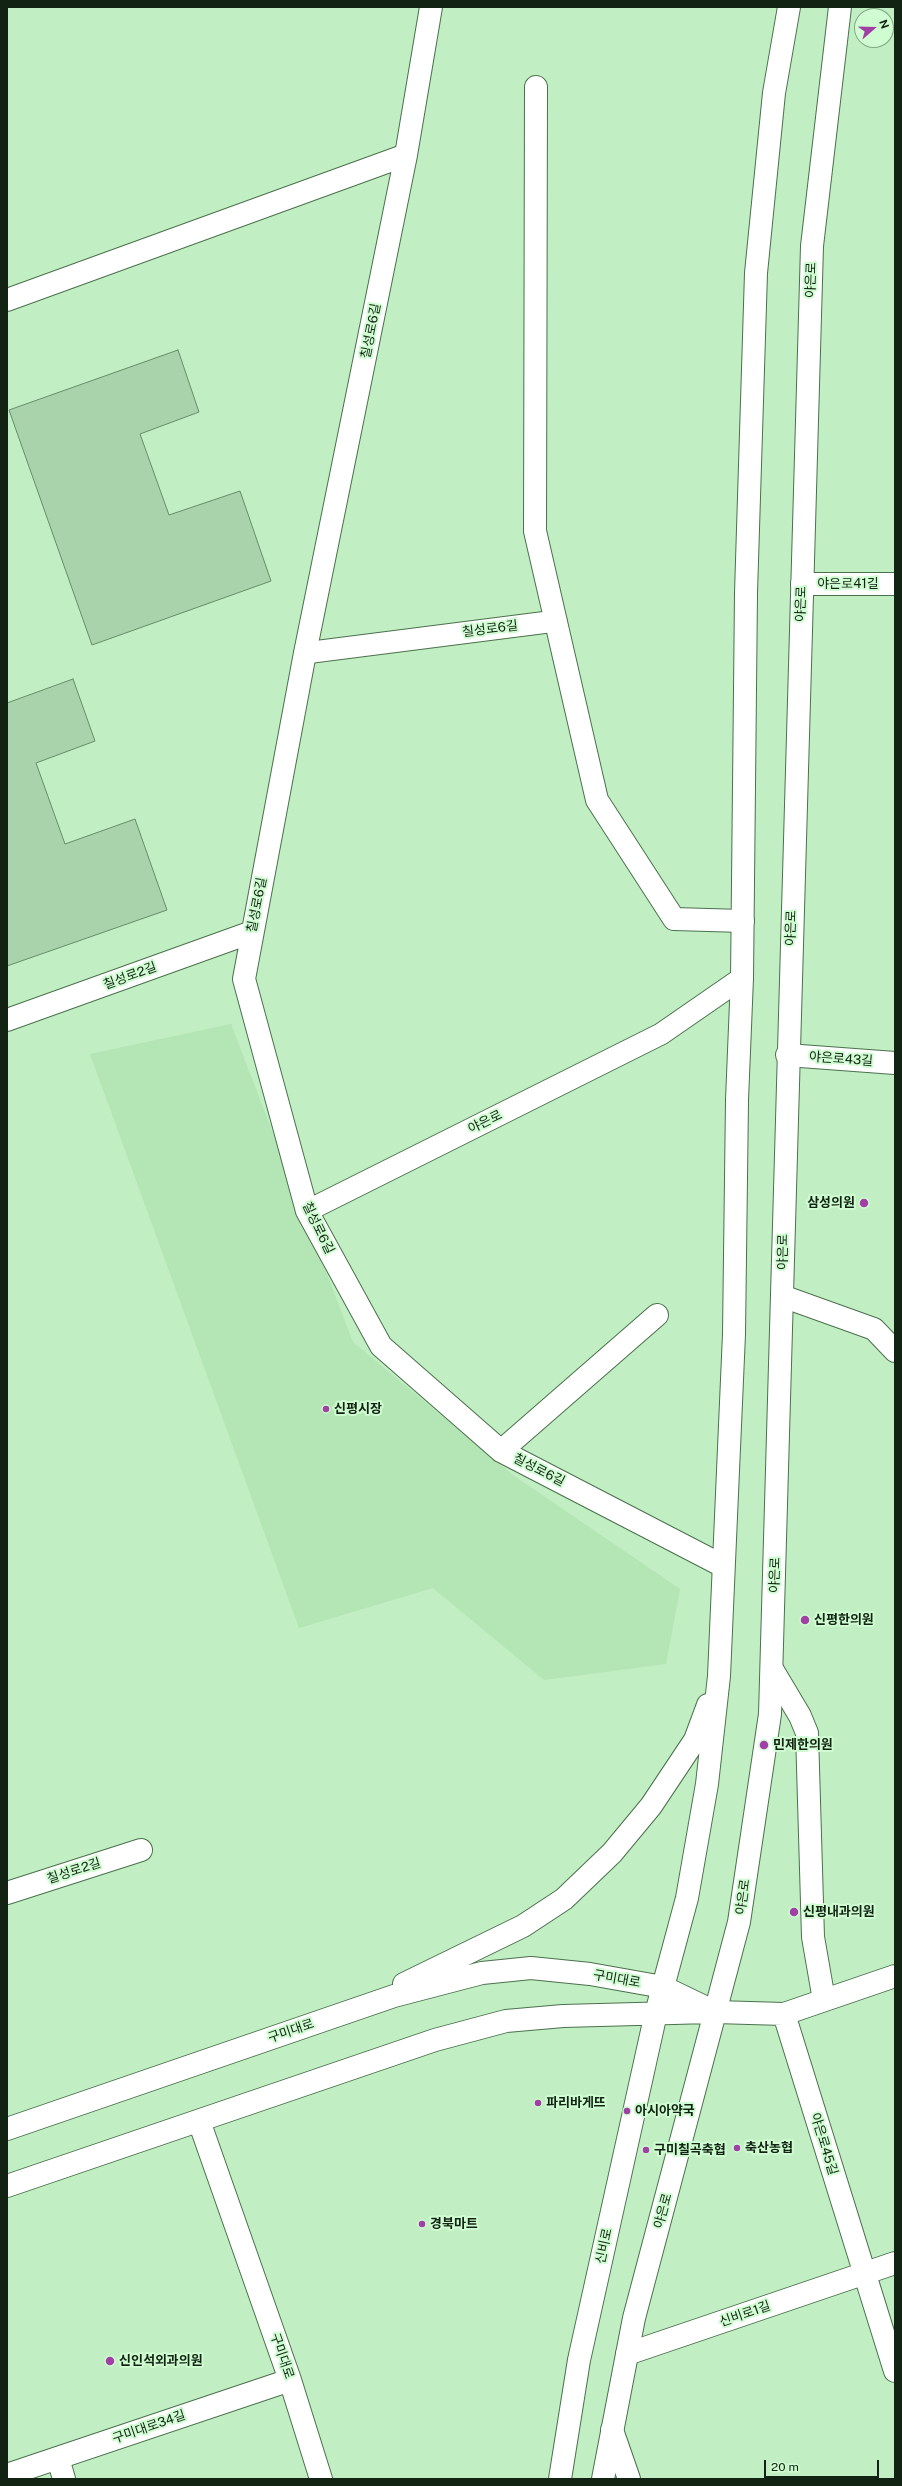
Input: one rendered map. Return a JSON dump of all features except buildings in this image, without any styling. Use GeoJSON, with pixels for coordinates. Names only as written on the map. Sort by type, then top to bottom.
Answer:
{"type":"FeatureCollection","features":[{"type":"Feature","properties":{"kind":"street","name":"칠성로6길"},"geometry":{"type":"LineString","coordinates":[[431,7],[406,155],[305,653],[244,979],[307,1210],[380,1346],[501,1451],[723,1566]]}},
{"type":"Feature","properties":{"kind":"street"},"geometry":{"type":"LineString","coordinates":[[656,2014],[687,1898],[707,1784],[719,1676],[734,1334],[737,1100],[743,921],[746,592],[756,273],[774,93],[789,7]]}},
{"type":"Feature","properties":{"kind":"street","name":"야은로"},"geometry":{"type":"LineString","coordinates":[[602,2479],[634,2318],[740,1922],[770,1714],[782,1296],[787,1056],[812,246],[840,7]]}},
{"type":"Feature","properties":{"kind":"street"},"geometry":{"type":"LineString","coordinates":[[536,87],[535,531],[597,800],[674,919],[743,921]]}},
{"type":"Feature","properties":{"kind":"street"},"geometry":{"type":"LineString","coordinates":[[7,300],[406,155]]}},
{"type":"Feature","properties":{"kind":"street","name":"야은로41길"},"geometry":{"type":"LineString","coordinates":[[802,584],[895,584]]}},
{"type":"Feature","properties":{"kind":"street","name":"칠성로2길"},"geometry":{"type":"LineString","coordinates":[[7,1020],[252,932]]}},
{"type":"Feature","properties":{"kind":"street","name":"야은로43길"},"geometry":{"type":"LineString","coordinates":[[787,1056],[895,1062]]}},
{"type":"Feature","properties":{"kind":"street"},"geometry":{"type":"LineString","coordinates":[[782,1296],[874,1329],[895,1351]]}},
{"type":"Feature","properties":{"kind":"street"},"geometry":{"type":"LineString","coordinates":[[501,1451],[657,1315]]}},
{"type":"Feature","properties":{"kind":"street"},"geometry":{"type":"LineString","coordinates":[[772,1669],[800,1716],[807,1733],[813,1937],[824,2000]]}},
{"type":"Feature","properties":{"kind":"street"},"geometry":{"type":"LineString","coordinates":[[346,2012],[523,1926],[564,1900],[612,1853],[651,1806],[695,1740],[719,1676]]}},
{"type":"Feature","properties":{"kind":"street","name":"칠성로2길"},"geometry":{"type":"LineString","coordinates":[[7,1893],[141,1850]]}},
{"type":"Feature","properties":{"kind":"street","name":"구미대로"},"geometry":{"type":"LineString","coordinates":[[7,2129],[394,1996],[482,1974],[531,1968],[590,1974],[663,1987],[716,2012]]}},
{"type":"Feature","properties":{"kind":"street"},"geometry":{"type":"LineString","coordinates":[[7,2186],[435,2040],[506,2021],[563,2016],[716,2012],[784,2014],[895,1976]]}},
{"type":"Feature","properties":{"kind":"street","name":"신비로"},"geometry":{"type":"LineString","coordinates":[[560,2479],[579,2360],[656,2014]]}},
{"type":"Feature","properties":{"kind":"street","name":"야은로45길"},"geometry":{"type":"LineString","coordinates":[[784,2014],[864,2273]]}},
{"type":"Feature","properties":{"kind":"street","name":"구미대로"},"geometry":{"type":"LineString","coordinates":[[199,2120],[290,2380],[322,2479]]}},
{"type":"Feature","properties":{"kind":"street","name":"신비로1길"},"geometry":{"type":"LineString","coordinates":[[627,2354],[895,2263]]}},
{"type":"Feature","properties":{"kind":"street"},"geometry":{"type":"LineString","coordinates":[[864,2273],[895,2371]]}},
{"type":"Feature","properties":{"kind":"street","name":"구미대로34길"},"geometry":{"type":"LineString","coordinates":[[7,2475],[290,2380]]}},
{"type":"Feature","properties":{"kind":"street"},"geometry":{"type":"LineString","coordinates":[[612,2430],[629,2479]]}},
{"type":"Feature","properties":{"kind":"street"},"geometry":{"type":"LineString","coordinates":[[58,2458],[64,2479]]}},
{"type":"Feature","properties":{"kind":"lane","name":"칠성로6길"},"geometry":{"type":"LineString","coordinates":[[305,653],[556,621]]}},
{"type":"Feature","properties":{"kind":"lane","name":"야은로"},"geometry":{"type":"LineString","coordinates":[[307,1210],[661,1034],[742,978]]}},
{"type":"Feature","properties":{"kind":"shaded area","name":"신평시장"},"geometry":{"type":"Polygon","coordinates":[[[231,1024],[353,1342],[513,1475],[680,1589],[666,1664],[544,1680],[433,1588],[299,1628],[90,1054],[231,1024]]]}},
{"type":"Feature","properties":{"kind":"place","name":"삼성의원"},"geometry":{"type":"Point","coordinates":[864,1203]}},
{"type":"Feature","properties":{"kind":"place","name":"신평시장"},"geometry":{"type":"Point","coordinates":[326,1409]}},
{"type":"Feature","properties":{"kind":"place","name":"신평한의원"},"geometry":{"type":"Point","coordinates":[805,1620]}},
{"type":"Feature","properties":{"kind":"place","name":"민제한의원"},"geometry":{"type":"Point","coordinates":[764,1745]}},
{"type":"Feature","properties":{"kind":"place","name":"신평내과의원"},"geometry":{"type":"Point","coordinates":[794,1912]}},
{"type":"Feature","properties":{"kind":"place","name":"파리바게뜨"},"geometry":{"type":"Point","coordinates":[538,2103]}},
{"type":"Feature","properties":{"kind":"place","name":"아시아약국"},"geometry":{"type":"Point","coordinates":[627,2111]}},
{"type":"Feature","properties":{"kind":"place","name":"축산농협"},"geometry":{"type":"Point","coordinates":[737,2148]}},
{"type":"Feature","properties":{"kind":"place","name":"구미칠곡축협"},"geometry":{"type":"Point","coordinates":[646,2150]}},
{"type":"Feature","properties":{"kind":"place","name":"경북마트"},"geometry":{"type":"Point","coordinates":[422,2224]}},
{"type":"Feature","properties":{"kind":"place","name":"신인석외과의원"},"geometry":{"type":"Point","coordinates":[110,2361]}}]}
